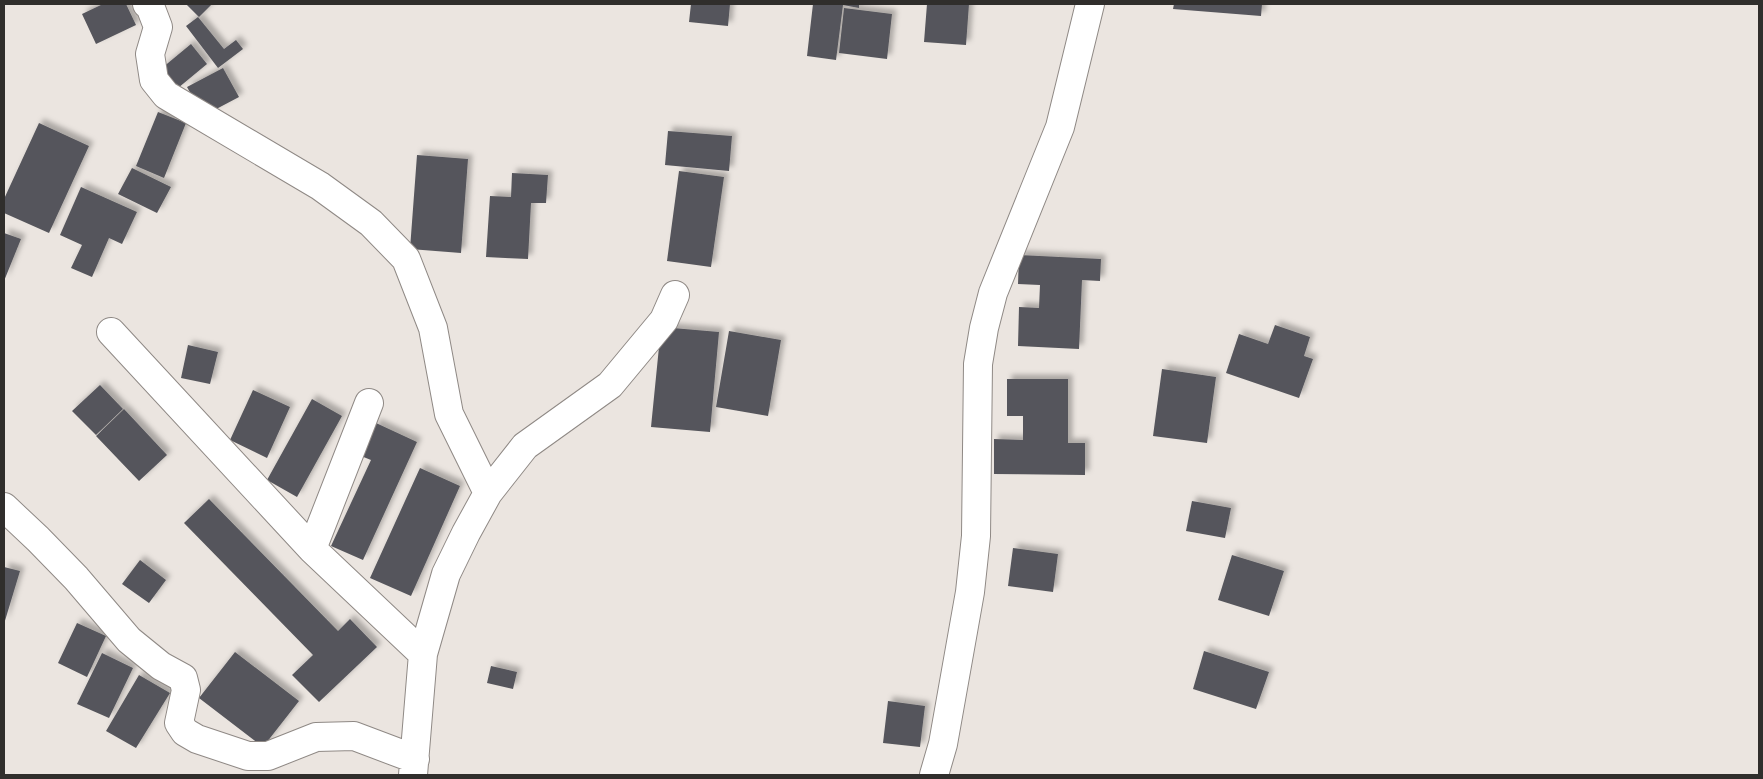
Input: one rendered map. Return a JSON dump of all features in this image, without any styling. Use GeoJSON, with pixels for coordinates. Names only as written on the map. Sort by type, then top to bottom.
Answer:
{"type":"FeatureCollection","features":[{"type":"Feature","properties":{"kind":"street"},"geometry":{"type":"LineString","coordinates":[[147,4],[150,6],[158,27],[150,54],[154,80],[166,95],[320,186],[372,223],[406,259],[433,328],[449,414],[488,493]]}},
{"type":"Feature","properties":{"kind":"street"},"geometry":{"type":"LineString","coordinates":[[934,775],[943,744],[970,592],[975,545],[978,481],[978,364],[984,328],[993,293],[1060,127],[1090,4]]}},
{"type":"Feature","properties":{"kind":"street"},"geometry":{"type":"LineString","coordinates":[[4,508],[38,539],[129,640],[161,666],[183,678],[186,690],[179,723],[185,732],[219,748],[248,756],[268,756],[316,737],[354,736],[414,767],[423,654],[446,574],[488,493],[525,446],[610,385],[664,320],[675,295]]}},
{"type":"Feature","properties":{"kind":"street"},"geometry":{"type":"LineString","coordinates":[[112,332],[312,549],[423,654]]}},
{"type":"Feature","properties":{"kind":"street"},"geometry":{"type":"LineString","coordinates":[[312,549],[369,403]]}},
{"type":"Feature","properties":{"kind":"building"},"geometry":{"type":"Polygon","coordinates":[[[103,4],[126,4],[136,25],[96,44],[82,14],[103,4]]]}},
{"type":"Feature","properties":{"kind":"building"},"geometry":{"type":"Polygon","coordinates":[[[186,4],[212,4],[199,17],[186,4]]]}},
{"type":"Feature","properties":{"kind":"building"},"geometry":{"type":"Polygon","coordinates":[[[691,4],[730,4],[728,26],[689,22],[691,4]]]}},
{"type":"Feature","properties":{"kind":"building"},"geometry":{"type":"Polygon","coordinates":[[[813,4],[859,4],[859,8],[843,5],[836,60],[807,56],[813,4]]]}},
{"type":"Feature","properties":{"kind":"building"},"geometry":{"type":"Polygon","coordinates":[[[927,4],[969,4],[966,45],[924,42],[927,4]]]}},
{"type":"Feature","properties":{"kind":"building"},"geometry":{"type":"Polygon","coordinates":[[[1174,4],[1262,4],[1261,16],[1173,9],[1174,4]]]}},
{"type":"Feature","properties":{"kind":"building"},"geometry":{"type":"Polygon","coordinates":[[[844,8],[892,14],[887,59],[839,53],[844,8]]]}},
{"type":"Feature","properties":{"kind":"building"},"geometry":{"type":"Polygon","coordinates":[[[198,17],[224,49],[236,40],[243,49],[218,68],[186,26],[198,17]]]}},
{"type":"Feature","properties":{"kind":"building"},"geometry":{"type":"Polygon","coordinates":[[[191,44],[207,64],[178,88],[162,68],[191,44]]]}},
{"type":"Feature","properties":{"kind":"building"},"geometry":{"type":"Polygon","coordinates":[[[223,68],[239,97],[203,116],[187,87],[223,68]]]}},
{"type":"Feature","properties":{"kind":"building"},"geometry":{"type":"Polygon","coordinates":[[[158,112],[186,123],[164,178],[136,166],[158,112]]]}},
{"type":"Feature","properties":{"kind":"building"},"geometry":{"type":"Polygon","coordinates":[[[39,123],[89,146],[49,233],[4,213],[4,199],[39,123]]]}},
{"type":"Feature","properties":{"kind":"building"},"geometry":{"type":"Polygon","coordinates":[[[668,131],[732,136],[729,171],[665,165],[668,131]]]}},
{"type":"Feature","properties":{"kind":"building"},"geometry":{"type":"Polygon","coordinates":[[[417,155],[468,159],[461,253],[410,249],[417,155]]]}},
{"type":"Feature","properties":{"kind":"building"},"geometry":{"type":"Polygon","coordinates":[[[132,168],[171,187],[157,213],[118,194],[132,168]]]}},
{"type":"Feature","properties":{"kind":"building"},"geometry":{"type":"Polygon","coordinates":[[[679,171],[724,177],[711,267],[667,261],[679,171]]]}},
{"type":"Feature","properties":{"kind":"building"},"geometry":{"type":"Polygon","coordinates":[[[512,173],[548,175],[546,203],[531,203],[528,259],[486,257],[490,196],[511,197],[512,173]]]}},
{"type":"Feature","properties":{"kind":"building"},"geometry":{"type":"Polygon","coordinates":[[[81,187],[137,212],[122,244],[109,238],[92,277],[71,268],[82,245],[60,235],[81,187]]]}},
{"type":"Feature","properties":{"kind":"building"},"geometry":{"type":"Polygon","coordinates":[[[4,233],[21,239],[4,281],[4,233]]]}},
{"type":"Feature","properties":{"kind":"building"},"geometry":{"type":"Polygon","coordinates":[[[1019,255],[1101,259],[1100,281],[1082,280],[1079,349],[1018,346],[1019,307],[1039,308],[1040,285],[1018,284],[1019,255]]]}},
{"type":"Feature","properties":{"kind":"building"},"geometry":{"type":"Polygon","coordinates":[[[1275,325],[1310,337],[1304,356],[1313,359],[1299,398],[1226,373],[1239,334],[1268,344],[1275,325]]]}},
{"type":"Feature","properties":{"kind":"building"},"geometry":{"type":"Polygon","coordinates":[[[661,327],[719,332],[710,432],[651,427],[661,327]]]}},
{"type":"Feature","properties":{"kind":"building"},"geometry":{"type":"Polygon","coordinates":[[[729,331],[781,340],[768,416],[716,407],[729,331]]]}},
{"type":"Feature","properties":{"kind":"building"},"geometry":{"type":"Polygon","coordinates":[[[188,345],[218,352],[210,384],[181,378],[188,345]]]}},
{"type":"Feature","properties":{"kind":"building"},"geometry":{"type":"Polygon","coordinates":[[[1162,369],[1216,377],[1207,443],[1153,436],[1162,369]]]}},
{"type":"Feature","properties":{"kind":"building"},"geometry":{"type":"Polygon","coordinates":[[[1007,379],[1068,379],[1068,443],[1085,443],[1085,475],[994,474],[994,439],[1023,440],[1023,416],[1007,416],[1007,379]]]}},
{"type":"Feature","properties":{"kind":"building"},"geometry":{"type":"Polygon","coordinates":[[[100,385],[123,409],[96,435],[72,411],[100,385]]]}},
{"type":"Feature","properties":{"kind":"building"},"geometry":{"type":"Polygon","coordinates":[[[253,390],[290,407],[267,458],[230,440],[253,390]]]}},
{"type":"Feature","properties":{"kind":"building"},"geometry":{"type":"Polygon","coordinates":[[[312,399],[342,416],[297,497],[267,480],[312,399]]]}},
{"type":"Feature","properties":{"kind":"building"},"geometry":{"type":"Polygon","coordinates":[[[124,409],[167,455],[139,481],[96,436],[124,409]]]}},
{"type":"Feature","properties":{"kind":"building"},"geometry":{"type":"Polygon","coordinates":[[[376,423],[417,442],[363,560],[331,546],[371,460],[361,456],[376,423]]]}},
{"type":"Feature","properties":{"kind":"building"},"geometry":{"type":"Polygon","coordinates":[[[420,468],[460,486],[411,596],[370,578],[420,468]]]}},
{"type":"Feature","properties":{"kind":"building"},"geometry":{"type":"Polygon","coordinates":[[[209,499],[338,631],[350,619],[377,647],[319,702],[292,675],[313,655],[184,523],[209,499]]]}},
{"type":"Feature","properties":{"kind":"building"},"geometry":{"type":"Polygon","coordinates":[[[1192,501],[1231,508],[1225,538],[1186,531],[1192,501]]]}},
{"type":"Feature","properties":{"kind":"building"},"geometry":{"type":"Polygon","coordinates":[[[1013,548],[1058,554],[1053,592],[1008,586],[1013,548]]]}},
{"type":"Feature","properties":{"kind":"building"},"geometry":{"type":"Polygon","coordinates":[[[1232,555],[1284,571],[1269,616],[1218,600],[1232,555]]]}},
{"type":"Feature","properties":{"kind":"building"},"geometry":{"type":"Polygon","coordinates":[[[140,560],[166,580],[149,603],[122,584],[140,560]]]}},
{"type":"Feature","properties":{"kind":"building"},"geometry":{"type":"Polygon","coordinates":[[[4,567],[20,571],[4,624],[4,567]]]}},
{"type":"Feature","properties":{"kind":"building"},"geometry":{"type":"Polygon","coordinates":[[[77,623],[106,636],[87,677],[58,663],[77,623]]]}},
{"type":"Feature","properties":{"kind":"building"},"geometry":{"type":"Polygon","coordinates":[[[1204,651],[1269,672],[1256,709],[1193,689],[1204,651]]]}},
{"type":"Feature","properties":{"kind":"building"},"geometry":{"type":"Polygon","coordinates":[[[235,652],[299,701],[263,747],[199,698],[235,652]]]}},
{"type":"Feature","properties":{"kind":"building"},"geometry":{"type":"Polygon","coordinates":[[[102,653],[133,668],[109,718],[77,704],[102,653]]]}},
{"type":"Feature","properties":{"kind":"building"},"geometry":{"type":"Polygon","coordinates":[[[491,666],[517,672],[513,689],[487,683],[491,666]]]}},
{"type":"Feature","properties":{"kind":"building"},"geometry":{"type":"Polygon","coordinates":[[[139,675],[170,693],[136,748],[106,731],[139,675]]]}},
{"type":"Feature","properties":{"kind":"building"},"geometry":{"type":"Polygon","coordinates":[[[888,701],[925,706],[920,747],[883,743],[888,701]]]}}]}
